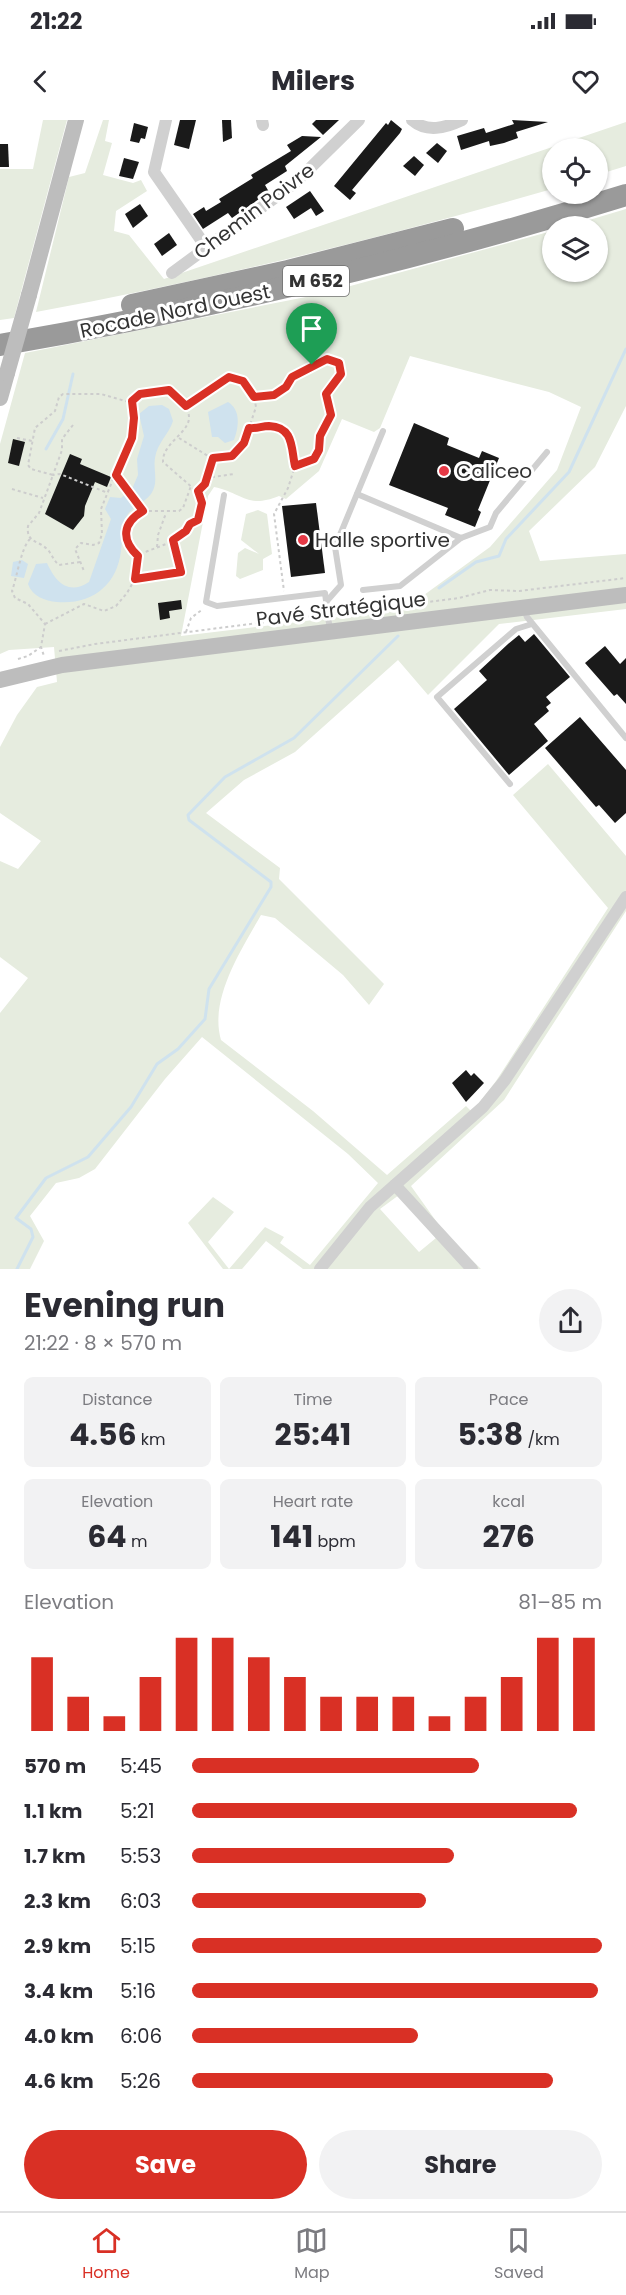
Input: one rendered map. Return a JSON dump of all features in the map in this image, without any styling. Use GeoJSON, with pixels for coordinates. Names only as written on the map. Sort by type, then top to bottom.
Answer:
{"type":"FeatureCollection","features":[{"type":"Feature","properties":{"kind":"highway"},"geometry":{"type":"LineString","coordinates":[[608,184],[626,178]]}},
{"type":"Feature","properties":{"kind":"highway","name":"Rocade Nord Ouest"},"geometry":{"type":"LineString","coordinates":[[0,345],[261,294],[421,254],[626,195]]}},
{"type":"Feature","properties":{"kind":"highway","name":"Rocade Nord Ouest"},"geometry":{"type":"LineString","coordinates":[[0,329],[112,309],[288,271],[432,235],[542,204]]}},
{"type":"Feature","properties":{"kind":"main road"},"geometry":{"type":"LineString","coordinates":[[0,398],[76,120]]}},
{"type":"Feature","properties":{"kind":"main road","name":"Pavé Stratégique"},"geometry":{"type":"LineString","coordinates":[[0,680],[62,657],[330,632],[626,595]]}},
{"type":"Feature","properties":{"kind":"main road","name":"Pavé Stratégique"},"geometry":{"type":"LineString","coordinates":[[0,668],[44,665],[62,657]]}},
{"type":"Feature","properties":{"kind":"street"},"geometry":{"type":"LineString","coordinates":[[166,120],[154,172],[206,248]]}},
{"type":"Feature","properties":{"kind":"street","name":"Chemin Poivre"},"geometry":{"type":"LineString","coordinates":[[172,273],[304,176],[359,120]]}},
{"type":"Feature","properties":{"kind":"street"},"geometry":{"type":"LineString","coordinates":[[412,120],[420,126],[438,128],[462,120]]}},
{"type":"Feature","properties":{"kind":"street"},"geometry":{"type":"LineString","coordinates":[[320,1269],[370,1207],[483,1107],[506,1080],[626,897]]}},
{"type":"Feature","properties":{"kind":"street"},"geometry":{"type":"LineString","coordinates":[[395,1185],[472,1269]]}},
{"type":"Feature","properties":{"kind":"lane"},"geometry":{"type":"LineString","coordinates":[[326,602],[340,585],[335,547],[383,431]]}},
{"type":"Feature","properties":{"kind":"lane"},"geometry":{"type":"LineString","coordinates":[[363,590],[400,586],[461,538],[490,527],[496,513],[547,452]]}},
{"type":"Feature","properties":{"kind":"lane"},"geometry":{"type":"LineString","coordinates":[[357,494],[461,538]]}},
{"type":"Feature","properties":{"kind":"lane"},"geometry":{"type":"LineString","coordinates":[[225,495],[205,597],[208,605],[325,593],[330,632]]}},
{"type":"Feature","properties":{"kind":"lane"},"geometry":{"type":"LineString","coordinates":[[524,608],[532,624],[626,738]]}},
{"type":"Feature","properties":{"kind":"lane"},"geometry":{"type":"LineString","coordinates":[[510,784],[437,698],[516,629],[532,624]]}},
{"type":"Feature","properties":{"kind":"path"},"geometry":{"type":"LineString","coordinates":[[254,397],[274,395],[286,387],[292,377],[321,361],[334,359],[339,363],[341,374],[326,394],[331,415],[320,436],[317,455],[309,462],[295,466]]}},
{"type":"Feature","properties":{"kind":"path"},"geometry":{"type":"LineString","coordinates":[[179,438],[197,452],[213,458],[232,456],[244,443],[256,407],[254,397],[243,381],[229,377],[186,406]]}},
{"type":"Feature","properties":{"kind":"path"},"geometry":{"type":"LineString","coordinates":[[84,571],[76,554],[77,544],[93,546],[99,543],[102,534],[101,509],[132,438],[134,418],[132,403],[140,394],[169,390],[186,406],[189,417],[179,438],[168,445],[163,462],[184,483],[198,491],[202,503],[198,520],[190,524],[186,531],[173,540],[138,556]]}},
{"type":"Feature","properties":{"kind":"path"},"geometry":{"type":"LineString","coordinates":[[108,492],[60,474],[52,475],[31,469],[28,465],[32,441],[38,423],[55,411],[59,397],[63,394],[101,394],[132,403]]}},
{"type":"Feature","properties":{"kind":"path"},"geometry":{"type":"LineString","coordinates":[[45,624],[28,604],[15,597],[12,591],[18,580],[23,549],[30,539],[28,525],[39,513],[62,450],[62,439],[73,425]]}},
{"type":"Feature","properties":{"kind":"path"},"geometry":{"type":"LineString","coordinates":[[249,428],[271,426],[286,432],[290,438],[295,466],[288,488],[274,514],[285,598]]}},
{"type":"Feature","properties":{"kind":"path"},"geometry":{"type":"LineString","coordinates":[[17,438],[32,441]]}},
{"type":"Feature","properties":{"kind":"path"},"geometry":{"type":"LineString","coordinates":[[118,454],[123,457]]}},
{"type":"Feature","properties":{"kind":"path"},"geometry":{"type":"LineString","coordinates":[[198,491],[206,478],[213,458]]}},
{"type":"Feature","properties":{"kind":"path"},"geometry":{"type":"LineString","coordinates":[[206,478],[234,474]]}},
{"type":"Feature","properties":{"kind":"path"},"geometry":{"type":"LineString","coordinates":[[116,475],[143,511]]}},
{"type":"Feature","properties":{"kind":"path"},"geometry":{"type":"LineString","coordinates":[[138,556],[129,548],[125,536],[129,523],[143,511],[166,513],[183,508],[191,486]]}},
{"type":"Feature","properties":{"kind":"path"},"geometry":{"type":"LineString","coordinates":[[12,489],[43,498]]}},
{"type":"Feature","properties":{"kind":"path"},"geometry":{"type":"LineString","coordinates":[[157,548],[158,535],[166,513]]}},
{"type":"Feature","properties":{"kind":"path"},"geometry":{"type":"LineString","coordinates":[[30,539],[48,549],[59,565],[80,562]]}},
{"type":"Feature","properties":{"kind":"path"},"geometry":{"type":"LineString","coordinates":[[135,579],[181,572],[173,540]]}},
{"type":"Feature","properties":{"kind":"path"},"geometry":{"type":"LineString","coordinates":[[45,624],[84,604],[104,612],[111,609],[127,593],[135,579],[138,556]]}},
{"type":"Feature","properties":{"kind":"path"},"geometry":{"type":"LineString","coordinates":[[62,657],[186,632],[459,598],[490,590],[519,591],[626,578]]}},
{"type":"Feature","properties":{"kind":"path"},"geometry":{"type":"LineString","coordinates":[[186,632],[191,618],[208,605]]}},
{"type":"Feature","properties":{"kind":"path"},"geometry":{"type":"LineString","coordinates":[[44,665],[41,647],[45,624]]}},
{"type":"Feature","properties":{"kind":"path"},"geometry":{"type":"LineString","coordinates":[[18,659],[28,656],[41,647]]}},
{"type":"Feature","properties":{"kind":"shaded area"},"geometry":{"type":"Polygon","coordinates":[[[43,120],[67,120],[14,318],[0,320],[0,169],[33,169],[43,120]]]}},
{"type":"Feature","properties":{"kind":"shaded area"},"geometry":{"type":"Polygon","coordinates":[[[103,120],[109,120],[105,141],[112,143],[103,175],[133,183],[141,180],[147,191],[116,211],[114,231],[129,235],[164,279],[542,151],[542,192],[296,257],[36,312],[69,177],[85,173],[103,120]]]}},
{"type":"Feature","properties":{"kind":"shaded area"},"geometry":{"type":"Polygon","coordinates":[[[626,122],[626,166],[608,172],[608,138],[579,138],[626,122]]]}},
{"type":"Feature","properties":{"kind":"shaded area"},"geometry":{"type":"Polygon","coordinates":[[[626,209],[626,406],[595,467],[529,531],[540,561],[626,554],[626,609],[499,624],[428,695],[398,660],[295,752],[244,780],[206,813],[280,868],[279,879],[384,984],[369,1005],[343,975],[275,918],[261,915],[236,959],[223,992],[218,1024],[221,1040],[313,1111],[387,1175],[466,1106],[472,1112],[496,1081],[608,908],[513,795],[548,764],[626,856],[626,911],[504,1100],[411,1186],[446,1235],[481,1269],[303,1269],[266,1241],[242,1269],[229,1269],[265,1227],[284,1237],[280,1243],[310,1265],[378,1183],[348,1154],[202,1037],[165,1079],[95,1169],[79,1178],[56,1183],[30,1216],[44,1241],[30,1269],[0,1269],[0,1013],[28,978],[0,957],[0,861],[18,869],[41,841],[0,813],[0,747],[17,715],[37,687],[57,682],[54,647],[9,650],[0,654],[0,444],[25,353],[321,294],[542,234],[542,282],[608,282],[608,216],[603,216],[626,209]],[[410,356],[380,428],[374,432],[342,419],[319,471],[286,499],[279,496],[259,501],[245,499],[214,487],[208,496],[181,636],[413,608],[424,595],[490,547],[557,470],[581,407],[549,392],[410,356]],[[399,1195],[380,1209],[419,1252],[436,1238],[399,1195]]]}},
{"type":"Feature","properties":{"kind":"shaded area"},"geometry":{"type":"Polygon","coordinates":[[[258,510],[267,514],[272,554],[263,559],[263,570],[240,579],[236,576],[238,553],[245,548],[259,554],[241,540],[246,514],[258,510]]]}},
{"type":"Feature","properties":{"kind":"shaded area"},"geometry":{"type":"Polygon","coordinates":[[[213,1197],[234,1212],[208,1242],[229,1269],[223,1269],[188,1223],[213,1197]]]}},
{"type":"Feature","properties":{"kind":"water"},"geometry":{"type":"Polygon","coordinates":[[[228,402],[235,409],[238,424],[234,440],[225,443],[218,437],[212,437],[208,412],[228,402]]]}},
{"type":"Feature","properties":{"kind":"water"},"geometry":{"type":"Polygon","coordinates":[[[162,405],[169,409],[173,421],[156,453],[155,485],[151,494],[130,511],[125,519],[119,563],[114,574],[101,590],[81,600],[57,602],[36,595],[28,584],[36,564],[47,563],[58,581],[69,587],[81,586],[89,582],[111,519],[105,509],[110,497],[121,498],[132,489],[138,475],[137,459],[144,436],[139,414],[149,406],[162,405]]]}},
{"type":"Feature","properties":{"kind":"water"},"geometry":{"type":"Polygon","coordinates":[[[22,560],[28,564],[24,578],[11,576],[13,562],[22,560]]]}},
{"type":"Feature","properties":{"kind":"building"},"geometry":{"type":"Polygon","coordinates":[[[180,120],[196,120],[189,149],[174,145],[180,120]]]}},
{"type":"Feature","properties":{"kind":"building"},"geometry":{"type":"Polygon","coordinates":[[[222,120],[231,120],[232,138],[223,142],[222,120]]]}},
{"type":"Feature","properties":{"kind":"building"},"geometry":{"type":"Polygon","coordinates":[[[316,120],[339,120],[323,135],[312,124],[316,120]]]}},
{"type":"Feature","properties":{"kind":"building"},"geometry":{"type":"Polygon","coordinates":[[[391,120],[402,129],[400,133],[352,190],[356,193],[350,200],[334,186],[386,123],[388,125],[391,120]]]}},
{"type":"Feature","properties":{"kind":"building"},"geometry":{"type":"Polygon","coordinates":[[[512,120],[548,122],[516,132],[518,138],[504,143],[490,146],[489,141],[461,150],[457,136],[484,128],[486,133],[514,124],[512,120]]]}},
{"type":"Feature","properties":{"kind":"building"},"geometry":{"type":"Polygon","coordinates":[[[134,123],[148,127],[145,139],[141,138],[139,143],[130,141],[134,123]]]}},
{"type":"Feature","properties":{"kind":"building"},"geometry":{"type":"Polygon","coordinates":[[[302,136],[321,137],[285,166],[287,171],[265,185],[269,192],[232,218],[228,213],[203,229],[193,214],[204,207],[206,211],[221,202],[219,199],[253,178],[251,175],[291,151],[287,145],[302,136]]]}},
{"type":"Feature","properties":{"kind":"building"},"geometry":{"type":"Polygon","coordinates":[[[437,143],[447,151],[438,163],[426,153],[437,143]]]}},
{"type":"Feature","properties":{"kind":"building"},"geometry":{"type":"Polygon","coordinates":[[[0,144],[8,144],[9,167],[0,167],[0,144]]]}},
{"type":"Feature","properties":{"kind":"building"},"geometry":{"type":"Polygon","coordinates":[[[414,156],[424,165],[415,176],[403,166],[414,156]]]}},
{"type":"Feature","properties":{"kind":"building"},"geometry":{"type":"Polygon","coordinates":[[[124,158],[139,162],[133,179],[119,176],[124,158]]]}},
{"type":"Feature","properties":{"kind":"building"},"geometry":{"type":"Polygon","coordinates":[[[310,191],[324,211],[316,216],[311,208],[294,219],[286,207],[310,191]]]}},
{"type":"Feature","properties":{"kind":"building"},"geometry":{"type":"Polygon","coordinates":[[[140,204],[148,216],[133,228],[125,214],[140,204]]]}},
{"type":"Feature","properties":{"kind":"building"},"geometry":{"type":"Polygon","coordinates":[[[169,233],[177,245],[162,256],[154,244],[169,233]]]}},
{"type":"Feature","properties":{"kind":"building","name":"Caliceo"},"geometry":{"type":"Polygon","coordinates":[[[414,423],[449,438],[447,445],[479,458],[482,451],[499,458],[478,510],[481,512],[475,527],[445,515],[448,508],[389,485],[414,423]]]}},
{"type":"Feature","properties":{"kind":"building"},"geometry":{"type":"Polygon","coordinates":[[[13,439],[25,442],[19,466],[8,463],[13,439]]]}},
{"type":"Feature","properties":{"kind":"building"},"geometry":{"type":"Polygon","coordinates":[[[70,454],[82,459],[80,464],[111,477],[107,487],[95,482],[85,506],[84,516],[73,530],[45,514],[70,454]]]}},
{"type":"Feature","properties":{"kind":"building","name":"Halle sportive"},"geometry":{"type":"Polygon","coordinates":[[[316,503],[325,573],[291,577],[282,506],[316,503]]]}},
{"type":"Feature","properties":{"kind":"building"},"geometry":{"type":"Polygon","coordinates":[[[181,600],[182,609],[169,611],[170,618],[160,620],[158,603],[181,600]]]}},
{"type":"Feature","properties":{"kind":"building"},"geometry":{"type":"Polygon","coordinates":[[[534,634],[570,677],[546,697],[551,703],[546,707],[549,711],[534,724],[548,741],[509,775],[454,709],[487,680],[479,671],[519,635],[525,642],[534,634]]]}},
{"type":"Feature","properties":{"kind":"building"},"geometry":{"type":"Polygon","coordinates":[[[605,646],[620,664],[626,658],[626,704],[617,694],[614,696],[585,663],[605,646]]]}},
{"type":"Feature","properties":{"kind":"building"},"geometry":{"type":"Polygon","coordinates":[[[580,717],[626,770],[626,813],[615,823],[599,805],[596,807],[545,748],[580,717]]]}},
{"type":"Feature","properties":{"kind":"building"},"geometry":{"type":"Polygon","coordinates":[[[466,1070],[471,1076],[474,1073],[484,1083],[466,1102],[452,1083],[466,1070]]]}},
{"type":"Feature","properties":{"kind":"waterway"},"geometry":{"type":"LineString","coordinates":[[439,588],[476,562],[499,556],[506,539],[569,472],[626,349]]}},
{"type":"Feature","properties":{"kind":"waterway"},"geometry":{"type":"LineString","coordinates":[[46,449],[63,419],[73,374]]}},
{"type":"Feature","properties":{"kind":"waterway"},"geometry":{"type":"LineString","coordinates":[[17,1269],[33,1237],[31,1229],[16,1218],[46,1178],[88,1157],[131,1107],[157,1064],[178,1049],[205,1019],[209,989],[271,887],[271,882],[189,820],[188,815],[225,777],[294,738],[398,636]]}},
{"type":"Feature","properties":{"kind":"place","name":"Caliceo"},"geometry":{"type":"Point","coordinates":[444,471]}},
{"type":"Feature","properties":{"kind":"place","name":"Halle sportive"},"geometry":{"type":"Point","coordinates":[303,540]}},
{"type":"Feature","properties":{"kind":"route"},"geometry":{"type":"LineString","coordinates":[[327,359],[334,359],[342,368],[338,379],[326,394],[325,399],[331,415],[320,436],[319,450],[314,459],[303,465],[295,466],[290,438],[286,432],[271,426],[249,428],[244,443],[232,456],[213,458],[208,468],[205,484],[198,491],[202,496],[201,514],[198,520],[190,524],[186,531],[173,540],[176,560],[181,572],[135,579],[135,560],[138,556],[129,548],[125,536],[129,523],[143,511],[116,475],[132,438],[134,412],[132,401],[135,397],[140,394],[169,390],[186,406],[229,377],[243,381],[254,397],[274,395],[286,387],[292,377],[312,365],[327,359]]}}]}
